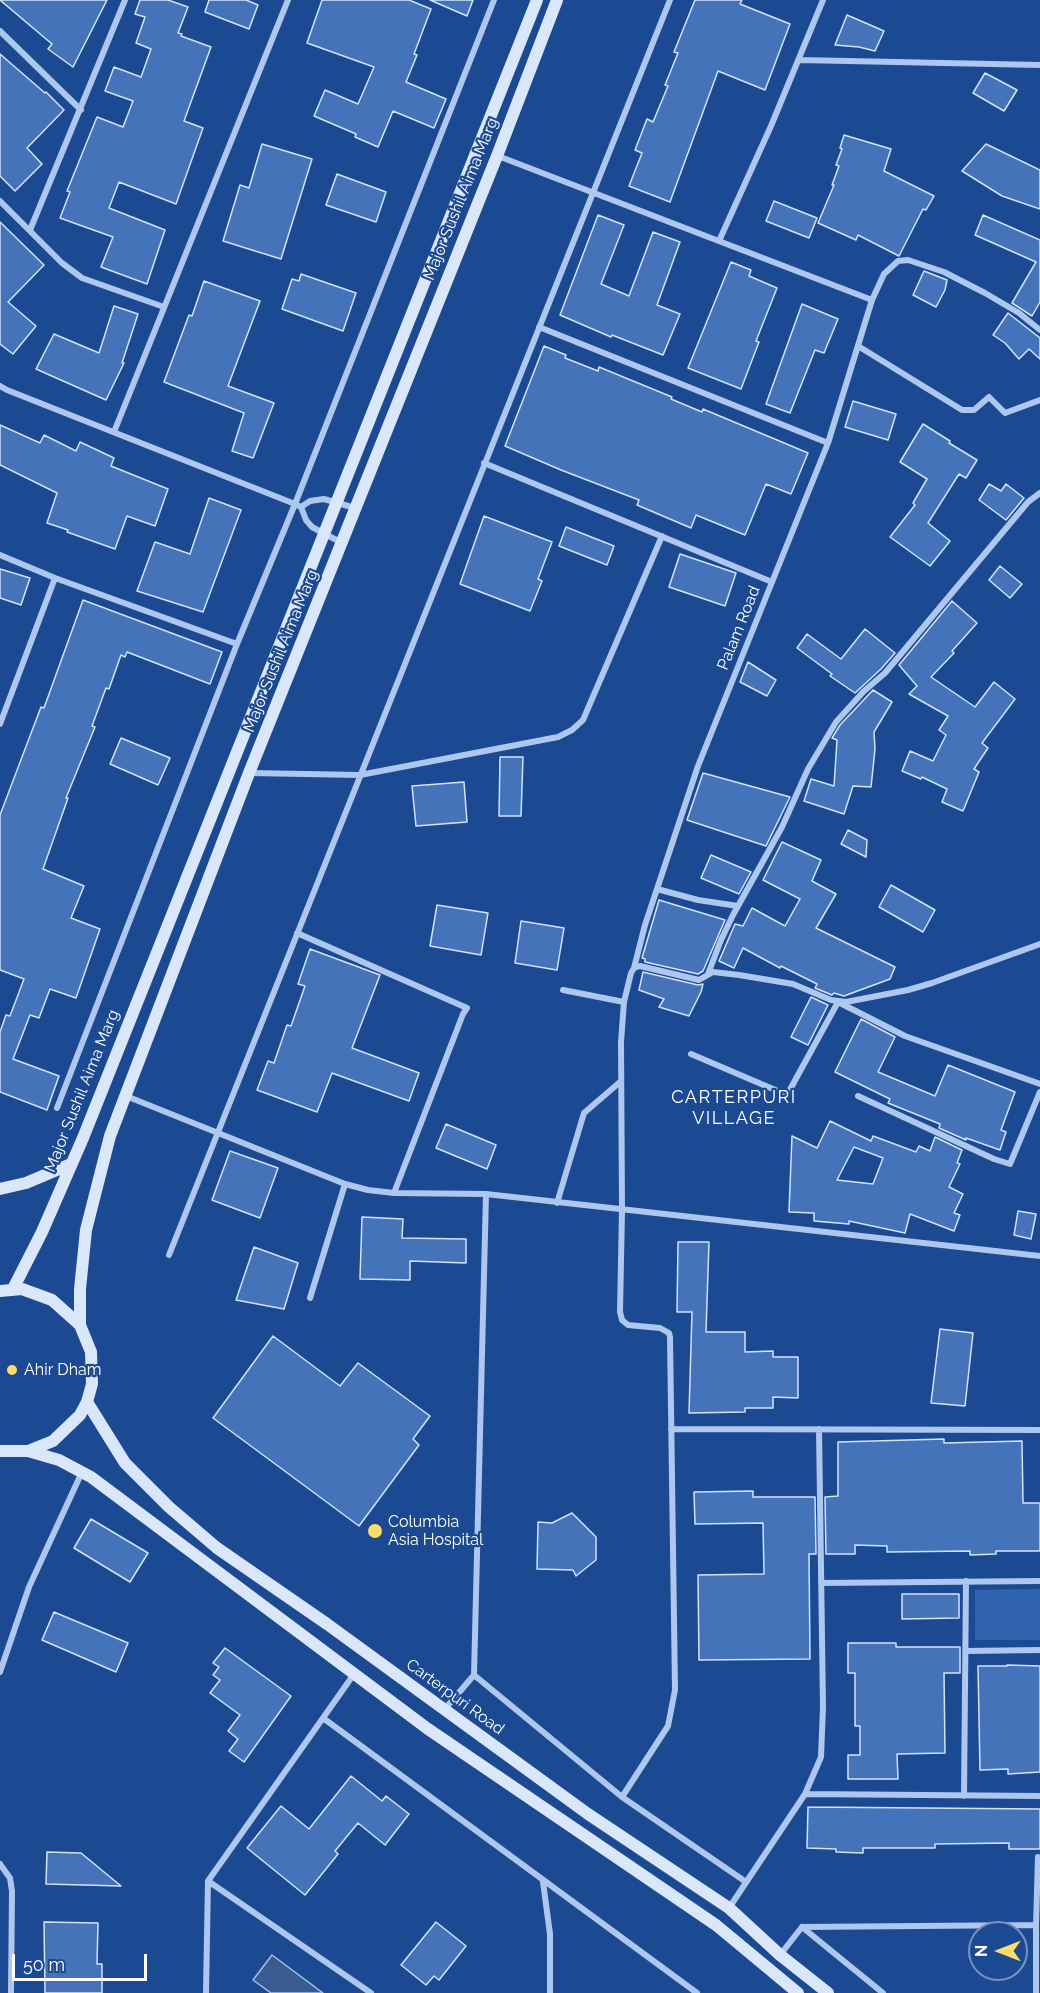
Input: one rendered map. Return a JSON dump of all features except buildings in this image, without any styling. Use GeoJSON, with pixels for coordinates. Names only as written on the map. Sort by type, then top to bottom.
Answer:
{"type":"FeatureCollection","features":[{"type":"Feature","properties":{"kind":"street"},"geometry":{"type":"LineString","coordinates":[[30,230],[125,0]]}},
{"type":"Feature","properties":{"kind":"street"},"geometry":{"type":"LineString","coordinates":[[114,432],[288,0]]}},
{"type":"Feature","properties":{"kind":"street"},"geometry":{"type":"LineString","coordinates":[[57,1108],[237,644],[298,506],[494,0]]}},
{"type":"Feature","properties":{"kind":"street","name":"Major Sushil Aima Marg"},"geometry":{"type":"LineString","coordinates":[[13,1289],[42,1232],[71,1164],[325,535],[537,0]]}},
{"type":"Feature","properties":{"kind":"street","name":"Major Sushil Aima Marg"},"geometry":{"type":"LineString","coordinates":[[80,1325],[80,1289],[86,1230],[110,1136],[249,773],[497,156],[557,0]]}},
{"type":"Feature","properties":{"kind":"street"},"geometry":{"type":"LineString","coordinates":[[169,1255],[670,0]]}},
{"type":"Feature","properties":{"kind":"street"},"geometry":{"type":"LineString","coordinates":[[719,241],[823,0]]}},
{"type":"Feature","properties":{"kind":"street"},"geometry":{"type":"LineString","coordinates":[[0,31],[81,110]]}},
{"type":"Feature","properties":{"kind":"street"},"geometry":{"type":"LineString","coordinates":[[799,60],[1040,65]]}},
{"type":"Feature","properties":{"kind":"street"},"geometry":{"type":"LineString","coordinates":[[497,156],[872,300]]}},
{"type":"Feature","properties":{"kind":"street"},"geometry":{"type":"LineString","coordinates":[[0,201],[62,263],[82,278],[164,307]]}},
{"type":"Feature","properties":{"kind":"street","name":"Palam Road"},"geometry":{"type":"LineString","coordinates":[[671,1429],[669,1333],[660,1328],[628,1325],[622,1320],[620,1312],[622,1210],[620,1082],[624,1002],[631,973],[698,766],[828,443],[872,300],[890,266],[898,261],[908,260],[967,283],[1019,313],[1040,330]]}},
{"type":"Feature","properties":{"kind":"street"},"geometry":{"type":"LineString","coordinates":[[538,327],[828,443]]}},
{"type":"Feature","properties":{"kind":"street"},"geometry":{"type":"LineString","coordinates":[[858,346],[962,410],[974,411],[989,397],[1005,413],[1040,400]]}},
{"type":"Feature","properties":{"kind":"street"},"geometry":{"type":"LineString","coordinates":[[0,386],[298,506],[312,527],[342,543]]}},
{"type":"Feature","properties":{"kind":"street"},"geometry":{"type":"LineString","coordinates":[[484,463],[772,582]]}},
{"type":"Feature","properties":{"kind":"street"},"geometry":{"type":"LineString","coordinates":[[708,974],[721,939],[782,827],[808,769],[836,722],[885,672],[1028,502],[1040,493]]}},
{"type":"Feature","properties":{"kind":"street"},"geometry":{"type":"LineString","coordinates":[[298,506],[317,500],[337,502],[355,508]]}},
{"type":"Feature","properties":{"kind":"street"},"geometry":{"type":"LineString","coordinates":[[249,773],[360,775],[558,737],[572,730],[584,720],[662,537]]}},
{"type":"Feature","properties":{"kind":"street"},"geometry":{"type":"LineString","coordinates":[[0,555],[55,578],[237,644]]}},
{"type":"Feature","properties":{"kind":"street"},"geometry":{"type":"LineString","coordinates":[[0,724],[55,578]]}},
{"type":"Feature","properties":{"kind":"street"},"geometry":{"type":"LineString","coordinates":[[657,889],[698,900],[738,906]]}},
{"type":"Feature","properties":{"kind":"street"},"geometry":{"type":"LineString","coordinates":[[297,933],[467,1008],[394,1193]]}},
{"type":"Feature","properties":{"kind":"street"},"geometry":{"type":"LineString","coordinates":[[838,1002],[924,986],[1040,944]]}},
{"type":"Feature","properties":{"kind":"street"},"geometry":{"type":"LineString","coordinates":[[634,968],[644,966],[699,980],[708,974],[720,972],[793,984],[838,1002],[904,1036],[1040,1084]]}},
{"type":"Feature","properties":{"kind":"street"},"geometry":{"type":"LineString","coordinates":[[563,990],[624,1002]]}},
{"type":"Feature","properties":{"kind":"street"},"geometry":{"type":"LineString","coordinates":[[691,1054],[787,1095],[838,1002]]}},
{"type":"Feature","properties":{"kind":"street"},"geometry":{"type":"LineString","coordinates":[[557,1203],[584,1113],[620,1082]]}},
{"type":"Feature","properties":{"kind":"street"},"geometry":{"type":"LineString","coordinates":[[858,1095],[994,1159],[1010,1164],[1040,1092]]}},
{"type":"Feature","properties":{"kind":"street"},"geometry":{"type":"LineString","coordinates":[[125,1095],[217,1134],[345,1184],[368,1190],[394,1193],[486,1194],[1040,1256]]}},
{"type":"Feature","properties":{"kind":"street"},"geometry":{"type":"LineString","coordinates":[[0,1189],[26,1183],[71,1164]]}},
{"type":"Feature","properties":{"kind":"street"},"geometry":{"type":"LineString","coordinates":[[310,1298],[345,1184]]}},
{"type":"Feature","properties":{"kind":"street"},"geometry":{"type":"LineString","coordinates":[[444,1710],[474,1675],[486,1194]]}},
{"type":"Feature","properties":{"kind":"street"},"geometry":{"type":"LineString","coordinates":[[0,1290],[22,1289],[52,1300],[80,1325],[91,1352],[92,1384],[87,1402],[80,1415],[53,1441],[28,1451],[2,1453]]}},
{"type":"Feature","properties":{"kind":"street","name":"Carterpuri Road"},"geometry":{"type":"LineString","coordinates":[[87,1402],[125,1463],[169,1507],[217,1548],[327,1624],[588,1814],[729,1908],[780,1955],[828,1993]]}},
{"type":"Feature","properties":{"kind":"street"},"geometry":{"type":"LineString","coordinates":[[622,1797],[668,1726],[675,1690],[671,1429],[1040,1430]]}},
{"type":"Feature","properties":{"kind":"street"},"geometry":{"type":"LineString","coordinates":[[729,1908],[805,1794],[821,1757],[823,1707],[819,1429]]}},
{"type":"Feature","properties":{"kind":"street"},"geometry":{"type":"LineString","coordinates":[[28,1451],[59,1460],[82,1473],[183,1545],[428,1729],[716,1926],[798,1993]]}},
{"type":"Feature","properties":{"kind":"street"},"geometry":{"type":"LineString","coordinates":[[0,1672],[29,1587],[82,1473]]}},
{"type":"Feature","properties":{"kind":"street"},"geometry":{"type":"LineString","coordinates":[[964,1796],[966,1581]]}},
{"type":"Feature","properties":{"kind":"street"},"geometry":{"type":"LineString","coordinates":[[820,1583],[1040,1581]]}},
{"type":"Feature","properties":{"kind":"street"},"geometry":{"type":"LineString","coordinates":[[966,1651],[1040,1650]]}},
{"type":"Feature","properties":{"kind":"street"},"geometry":{"type":"LineString","coordinates":[[206,1993],[208,1881],[354,1674]]}},
{"type":"Feature","properties":{"kind":"street"},"geometry":{"type":"LineString","coordinates":[[474,1675],[622,1797],[746,1882]]}},
{"type":"Feature","properties":{"kind":"street"},"geometry":{"type":"LineString","coordinates":[[323,1718],[543,1882],[697,1993]]}},
{"type":"Feature","properties":{"kind":"street"},"geometry":{"type":"LineString","coordinates":[[805,1794],[1040,1796]]}},
{"type":"Feature","properties":{"kind":"street"},"geometry":{"type":"LineString","coordinates":[[1036,1993],[1038,1857]]}},
{"type":"Feature","properties":{"kind":"street"},"geometry":{"type":"LineString","coordinates":[[0,1864],[10,1878],[12,1891],[10,1993]]}},
{"type":"Feature","properties":{"kind":"street"},"geometry":{"type":"LineString","coordinates":[[208,1881],[371,1993]]}},
{"type":"Feature","properties":{"kind":"street"},"geometry":{"type":"LineString","coordinates":[[543,1882],[550,1934],[550,1993]]}},
{"type":"Feature","properties":{"kind":"street"},"geometry":{"type":"LineString","coordinates":[[802,1927],[1036,1925]]}},
{"type":"Feature","properties":{"kind":"street"},"geometry":{"type":"LineString","coordinates":[[780,1955],[802,1927]]}},
{"type":"Feature","properties":{"kind":"street"},"geometry":{"type":"LineString","coordinates":[[802,1927],[883,1993]]}},
{"type":"Feature","properties":{"kind":"shaded area"},"geometry":{"type":"Polygon","coordinates":[[[1040,1589],[1040,1640],[975,1640],[975,1590],[1040,1589]]]}},
{"type":"Feature","properties":{"kind":"shaded area"},"geometry":{"type":"Polygon","coordinates":[[[272,1955],[323,1993],[271,1993],[253,1980],[272,1955]]]}},
{"type":"Feature","properties":{"kind":"place","name":"Ahir Dham"},"geometry":{"type":"Point","coordinates":[12,1370]}},
{"type":"Feature","properties":{"kind":"place","name":"Columbia Asia Hospital"},"geometry":{"type":"Point","coordinates":[375,1531]}},
{"type":"Feature","properties":{"kind":"district","name":"CARTERPURI VILLAGE"},"geometry":{"type":"Point","coordinates":[734,1108]}}]}
